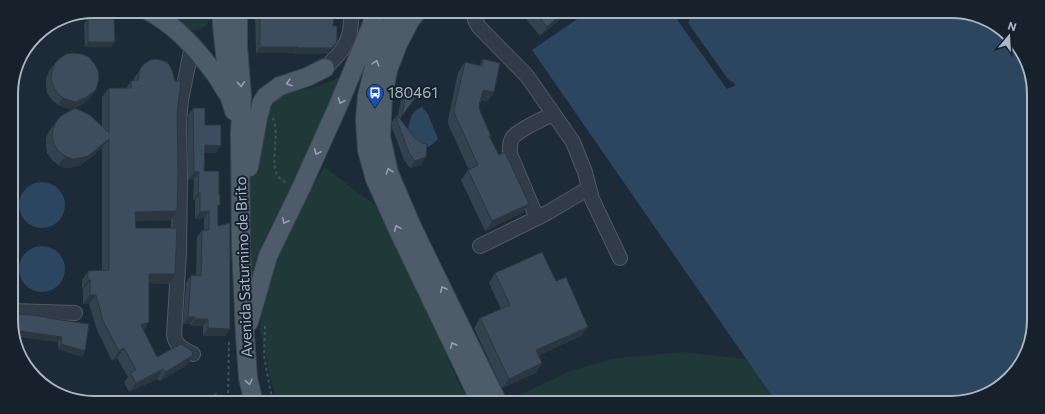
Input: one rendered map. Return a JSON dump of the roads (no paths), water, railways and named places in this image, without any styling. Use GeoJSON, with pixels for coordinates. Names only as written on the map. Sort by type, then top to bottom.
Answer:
{"type":"FeatureCollection","features":[{"type":"Feature","properties":{"kind":"main road"},"geometry":{"type":"LineString","coordinates":[[161,18],[181,34],[192,46],[212,70],[230,98]]}},
{"type":"Feature","properties":{"kind":"main road","name":"Avenida Saturnino de Brito"},"geometry":{"type":"LineString","coordinates":[[222,18],[230,98],[240,133]]}},
{"type":"Feature","properties":{"kind":"main road","name":"Avenida Saturnino de Brito"},"geometry":{"type":"LineString","coordinates":[[238,18],[238,46],[242,96],[240,133],[242,212],[241,244],[248,378],[252,396]]}},
{"type":"Feature","properties":{"kind":"main road"},"geometry":{"type":"LineString","coordinates":[[245,336],[268,256],[302,186],[338,106],[374,18]]}},
{"type":"Feature","properties":{"kind":"main road"},"geometry":{"type":"LineString","coordinates":[[393,18],[375,63],[367,96],[365,120],[367,150],[375,179],[399,232],[477,377],[493,396]]}},
{"type":"Feature","properties":{"kind":"main road"},"geometry":{"type":"LineString","coordinates":[[398,44],[399,31],[403,18]]}},
{"type":"Feature","properties":{"kind":"main road"},"geometry":{"type":"LineString","coordinates":[[412,18],[398,44],[388,70],[383,96],[381,137],[389,172],[477,377],[479,396]]}},
{"type":"Feature","properties":{"kind":"main road"},"geometry":{"type":"LineString","coordinates":[[242,212],[262,102],[266,96],[280,86],[307,77],[325,68]]}},
{"type":"Feature","properties":{"kind":"street"},"geometry":{"type":"LineString","coordinates":[[325,68],[344,46],[350,32],[351,18]]}},
{"type":"Feature","properties":{"kind":"street"},"geometry":{"type":"LineString","coordinates":[[475,18],[479,27],[528,76],[573,142],[585,172],[592,199],[620,258]]}},
{"type":"Feature","properties":{"kind":"street"},"geometry":{"type":"LineString","coordinates":[[192,46],[181,100],[179,122],[179,252],[174,336],[178,346],[193,354]]}},
{"type":"Feature","properties":{"kind":"street"},"geometry":{"type":"LineString","coordinates":[[537,218],[510,154],[510,143],[514,136],[518,133],[553,114]]}},
{"type":"Feature","properties":{"kind":"street"},"geometry":{"type":"LineString","coordinates":[[480,246],[537,218],[590,188]]}},
{"type":"Feature","properties":{"kind":"street"},"geometry":{"type":"LineString","coordinates":[[18,311],[75,312]]}},
{"type":"Feature","properties":{"kind":"water"},"geometry":{"type":"Polygon","coordinates":[[[579,18],[676,18],[727,89],[736,85],[728,79],[688,23],[690,18],[951,18],[976,22],[985,26],[989,28],[989,56],[1017,56],[1026,84],[1027,325],[1026,335],[1019,354],[1005,374],[989,386],[971,393],[956,396],[772,396],[532,50],[579,18]]]}},
{"type":"Feature","properties":{"kind":"water"},"geometry":{"type":"Polygon","coordinates":[[[422,107],[428,114],[438,139],[431,146],[426,147],[417,146],[408,130],[413,113],[422,107]]]}},
{"type":"Feature","properties":{"kind":"water"},"geometry":{"type":"Polygon","coordinates":[[[47,182],[59,188],[64,196],[64,214],[59,222],[51,227],[37,228],[25,222],[20,214],[19,200],[25,188],[33,183],[47,182]]]}},
{"type":"Feature","properties":{"kind":"water"},"geometry":{"type":"Polygon","coordinates":[[[47,246],[59,252],[64,260],[64,278],[59,286],[51,291],[37,292],[25,286],[20,278],[19,264],[25,252],[33,247],[47,246]]]}},
{"type":"Feature","properties":{"kind":"place","name":"180461"},"geometry":{"type":"Point","coordinates":[375,108]}}]}
